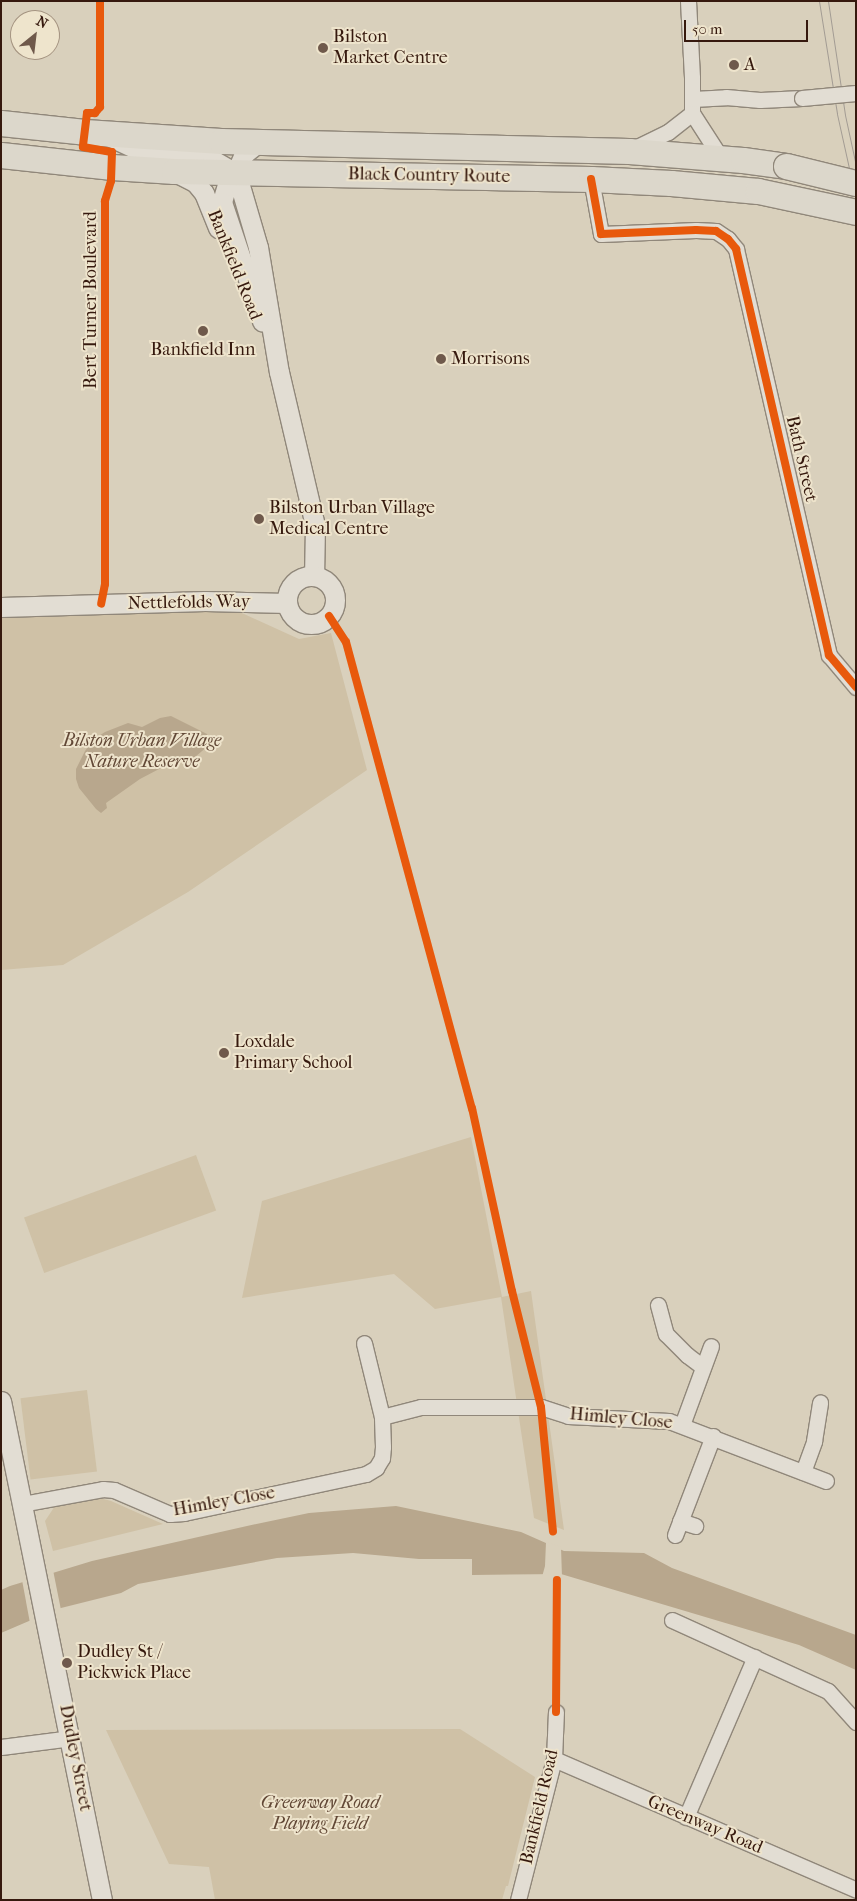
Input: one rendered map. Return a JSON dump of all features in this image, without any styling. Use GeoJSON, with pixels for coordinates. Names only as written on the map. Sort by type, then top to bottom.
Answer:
{"type":"FeatureCollection","features":[{"type":"Feature","properties":{"kind":"highway","name":"Black Country Route"},"geometry":{"type":"LineString","coordinates":[[1,123],[99,134],[260,141],[629,151],[721,158],[786,166],[856,183]]}},
{"type":"Feature","properties":{"kind":"highway","name":"Black Country Route"},"geometry":{"type":"LineString","coordinates":[[1,155],[112,167],[174,171],[285,175],[591,178],[671,183],[791,196],[856,212]]}},
{"type":"Feature","properties":{"kind":"street"},"geometry":{"type":"LineString","coordinates":[[688,1],[692,106],[721,158]]}},
{"type":"Feature","properties":{"kind":"street"},"geometry":{"type":"LineString","coordinates":[[629,151],[668,132],[692,106],[726,97],[760,100],[856,93]]}},
{"type":"Feature","properties":{"kind":"street"},"geometry":{"type":"LineString","coordinates":[[99,134],[134,150],[214,157],[236,172]]}},
{"type":"Feature","properties":{"kind":"street"},"geometry":{"type":"LineString","coordinates":[[260,141],[244,154],[236,172],[228,181],[222,202],[280,372]]}},
{"type":"Feature","properties":{"kind":"street","name":"Bankfield Road"},"geometry":{"type":"LineString","coordinates":[[174,171],[195,182],[204,193],[230,262],[280,372],[314,526],[314,576]]}},
{"type":"Feature","properties":{"kind":"street","name":"Bath Street"},"geometry":{"type":"LineString","coordinates":[[591,178],[601,234],[696,230],[716,232],[728,239],[736,249],[829,655],[854,685]]}},
{"type":"Feature","properties":{"kind":"street"},"geometry":{"type":"LineString","coordinates":[[307,576],[314,576],[326,581],[334,594],[335,602],[328,616],[312,624],[304,623],[295,618],[286,603],[289,593],[300,580],[307,576]]}},
{"type":"Feature","properties":{"kind":"street","name":"Nettlefolds Way"},"geometry":{"type":"LineString","coordinates":[[1,608],[205,601],[286,603]]}},
{"type":"Feature","properties":{"kind":"street"},"geometry":{"type":"LineString","coordinates":[[658,1305],[666,1334],[687,1355],[703,1367]]}},
{"type":"Feature","properties":{"kind":"street","name":"Himley Close"},"geometry":{"type":"LineString","coordinates":[[22,1504],[103,1489],[114,1490],[170,1514],[184,1513],[366,1474],[376,1468],[382,1458],[382,1417],[364,1343]]}},
{"type":"Feature","properties":{"kind":"street","name":"Himley Close"},"geometry":{"type":"LineString","coordinates":[[682,1425],[711,1346]]}},
{"type":"Feature","properties":{"kind":"street"},"geometry":{"type":"LineString","coordinates":[[1,1401],[22,1504]]}},
{"type":"Feature","properties":{"kind":"street"},"geometry":{"type":"LineString","coordinates":[[803,1472],[814,1441],[820,1402]]}},
{"type":"Feature","properties":{"kind":"street","name":"Himley Close"},"geometry":{"type":"LineString","coordinates":[[382,1417],[421,1406],[541,1407],[568,1416],[669,1421],[713,1436],[826,1481]]}},
{"type":"Feature","properties":{"kind":"street"},"geometry":{"type":"LineString","coordinates":[[684,1527],[713,1436]]}},
{"type":"Feature","properties":{"kind":"street","name":"Dudley Street"},"geometry":{"type":"LineString","coordinates":[[22,1504],[71,1738],[102,1900]]}},
{"type":"Feature","properties":{"kind":"street"},"geometry":{"type":"LineString","coordinates":[[672,1620],[828,1692],[856,1722]]}},
{"type":"Feature","properties":{"kind":"street"},"geometry":{"type":"LineString","coordinates":[[686,1817],[755,1657]]}},
{"type":"Feature","properties":{"kind":"street","name":"Bankfield Road"},"geometry":{"type":"LineString","coordinates":[[518,1900],[554,1759],[556,1712]]}},
{"type":"Feature","properties":{"kind":"street"},"geometry":{"type":"LineString","coordinates":[[1,1747],[71,1738]]}},
{"type":"Feature","properties":{"kind":"street","name":"Greenway Road"},"geometry":{"type":"LineString","coordinates":[[554,1759],[856,1890]]}},
{"type":"Feature","properties":{"kind":"green space","name":"Bilston Urban Village Nature Reserve"},"geometry":{"type":"Polygon","coordinates":[[[231,608],[299,639],[331,633],[367,770],[188,892],[63,965],[1,970],[1,617],[231,608]]]}},
{"type":"Feature","properties":{"kind":"green space"},"geometry":{"type":"Polygon","coordinates":[[[471,1137],[502,1297],[531,1291],[564,1530],[534,1518],[501,1297],[435,1309],[394,1274],[242,1298],[262,1201],[471,1137]]]}},
{"type":"Feature","properties":{"kind":"green space"},"geometry":{"type":"Polygon","coordinates":[[[196,1155],[216,1210],[44,1273],[24,1218],[196,1155]]]}},
{"type":"Feature","properties":{"kind":"green space"},"geometry":{"type":"Polygon","coordinates":[[[87,1390],[97,1471],[30,1480],[20,1398],[87,1390]]]}},
{"type":"Feature","properties":{"kind":"green space"},"geometry":{"type":"Polygon","coordinates":[[[100,1498],[163,1524],[53,1551],[45,1521],[55,1506],[100,1498]]]}},
{"type":"Feature","properties":{"kind":"green space","name":"Greenway Road Playing Field"},"geometry":{"type":"Polygon","coordinates":[[[460,1729],[535,1777],[508,1886],[506,1886],[502,1900],[215,1900],[209,1867],[169,1864],[106,1730],[460,1729]]]}},
{"type":"Feature","properties":{"kind":"shaded area"},"geometry":{"type":"Polygon","coordinates":[[[171,716],[207,734],[210,741],[208,746],[195,757],[161,768],[140,779],[106,803],[107,808],[101,813],[79,788],[76,779],[76,769],[85,751],[94,739],[105,732],[128,723],[142,727],[160,718],[171,716]]]}},
{"type":"Feature","properties":{"kind":"shaded area"},"geometry":{"type":"Polygon","coordinates":[[[396,1506],[521,1532],[564,1551],[644,1553],[672,1568],[856,1635],[856,1670],[799,1645],[561,1574],[472,1575],[472,1559],[419,1559],[353,1553],[277,1558],[138,1584],[121,1593],[57,1609],[1,1633],[1,1590],[10,1586],[92,1561],[309,1513],[396,1506]]]}},
{"type":"Feature","properties":{"kind":"pier"},"geometry":{"type":"Polygon","coordinates":[[[546,1542],[561,1547],[562,1577],[542,1577],[545,1566],[546,1542]]]}},
{"type":"Feature","properties":{"kind":"pier"},"geometry":{"type":"Polygon","coordinates":[[[53,1570],[61,1610],[30,1623],[22,1580],[53,1570]]]}},
{"type":"Feature","properties":{"kind":"tram line"},"geometry":{"type":"LineString","coordinates":[[819,1],[837,114],[856,200]]}},
{"type":"Feature","properties":{"kind":"tram line"},"geometry":{"type":"LineString","coordinates":[[828,1],[845,115],[856,166]]}},
{"type":"Feature","properties":{"kind":"cycle path","name":"Bert Turner Boulevard"},"geometry":{"type":"LineString","coordinates":[[100,1],[100,107],[95,113],[87,113],[83,147],[112,152],[111,181],[105,201],[105,584],[101,604]]}},
{"type":"Feature","properties":{"kind":"cycle path"},"geometry":{"type":"LineString","coordinates":[[591,179],[601,234],[696,230],[716,231],[728,239],[736,249],[829,655],[856,687]]}},
{"type":"Feature","properties":{"kind":"cycle path"},"geometry":{"type":"LineString","coordinates":[[329,616],[346,642],[472,1108],[512,1291],[541,1407],[553,1531]]}},
{"type":"Feature","properties":{"kind":"cycle path"},"geometry":{"type":"LineString","coordinates":[[556,1712],[557,1580]]}},
{"type":"Feature","properties":{"kind":"place","name":"Bilston Market Centre"},"geometry":{"type":"Point","coordinates":[323,48]}},
{"type":"Feature","properties":{"kind":"place","name":"A"},"geometry":{"type":"Point","coordinates":[734,65]}},
{"type":"Feature","properties":{"kind":"place","name":"Bankfield Inn"},"geometry":{"type":"Point","coordinates":[203,331]}},
{"type":"Feature","properties":{"kind":"place","name":"Morrisons"},"geometry":{"type":"Point","coordinates":[441,359]}},
{"type":"Feature","properties":{"kind":"place","name":"Bilston Urban Village Medical Centre"},"geometry":{"type":"Point","coordinates":[259,519]}},
{"type":"Feature","properties":{"kind":"place","name":"Loxdale Primary School"},"geometry":{"type":"Point","coordinates":[224,1053]}},
{"type":"Feature","properties":{"kind":"place","name":"Dudley St / Pickwick Place"},"geometry":{"type":"Point","coordinates":[67,1663]}}]}
